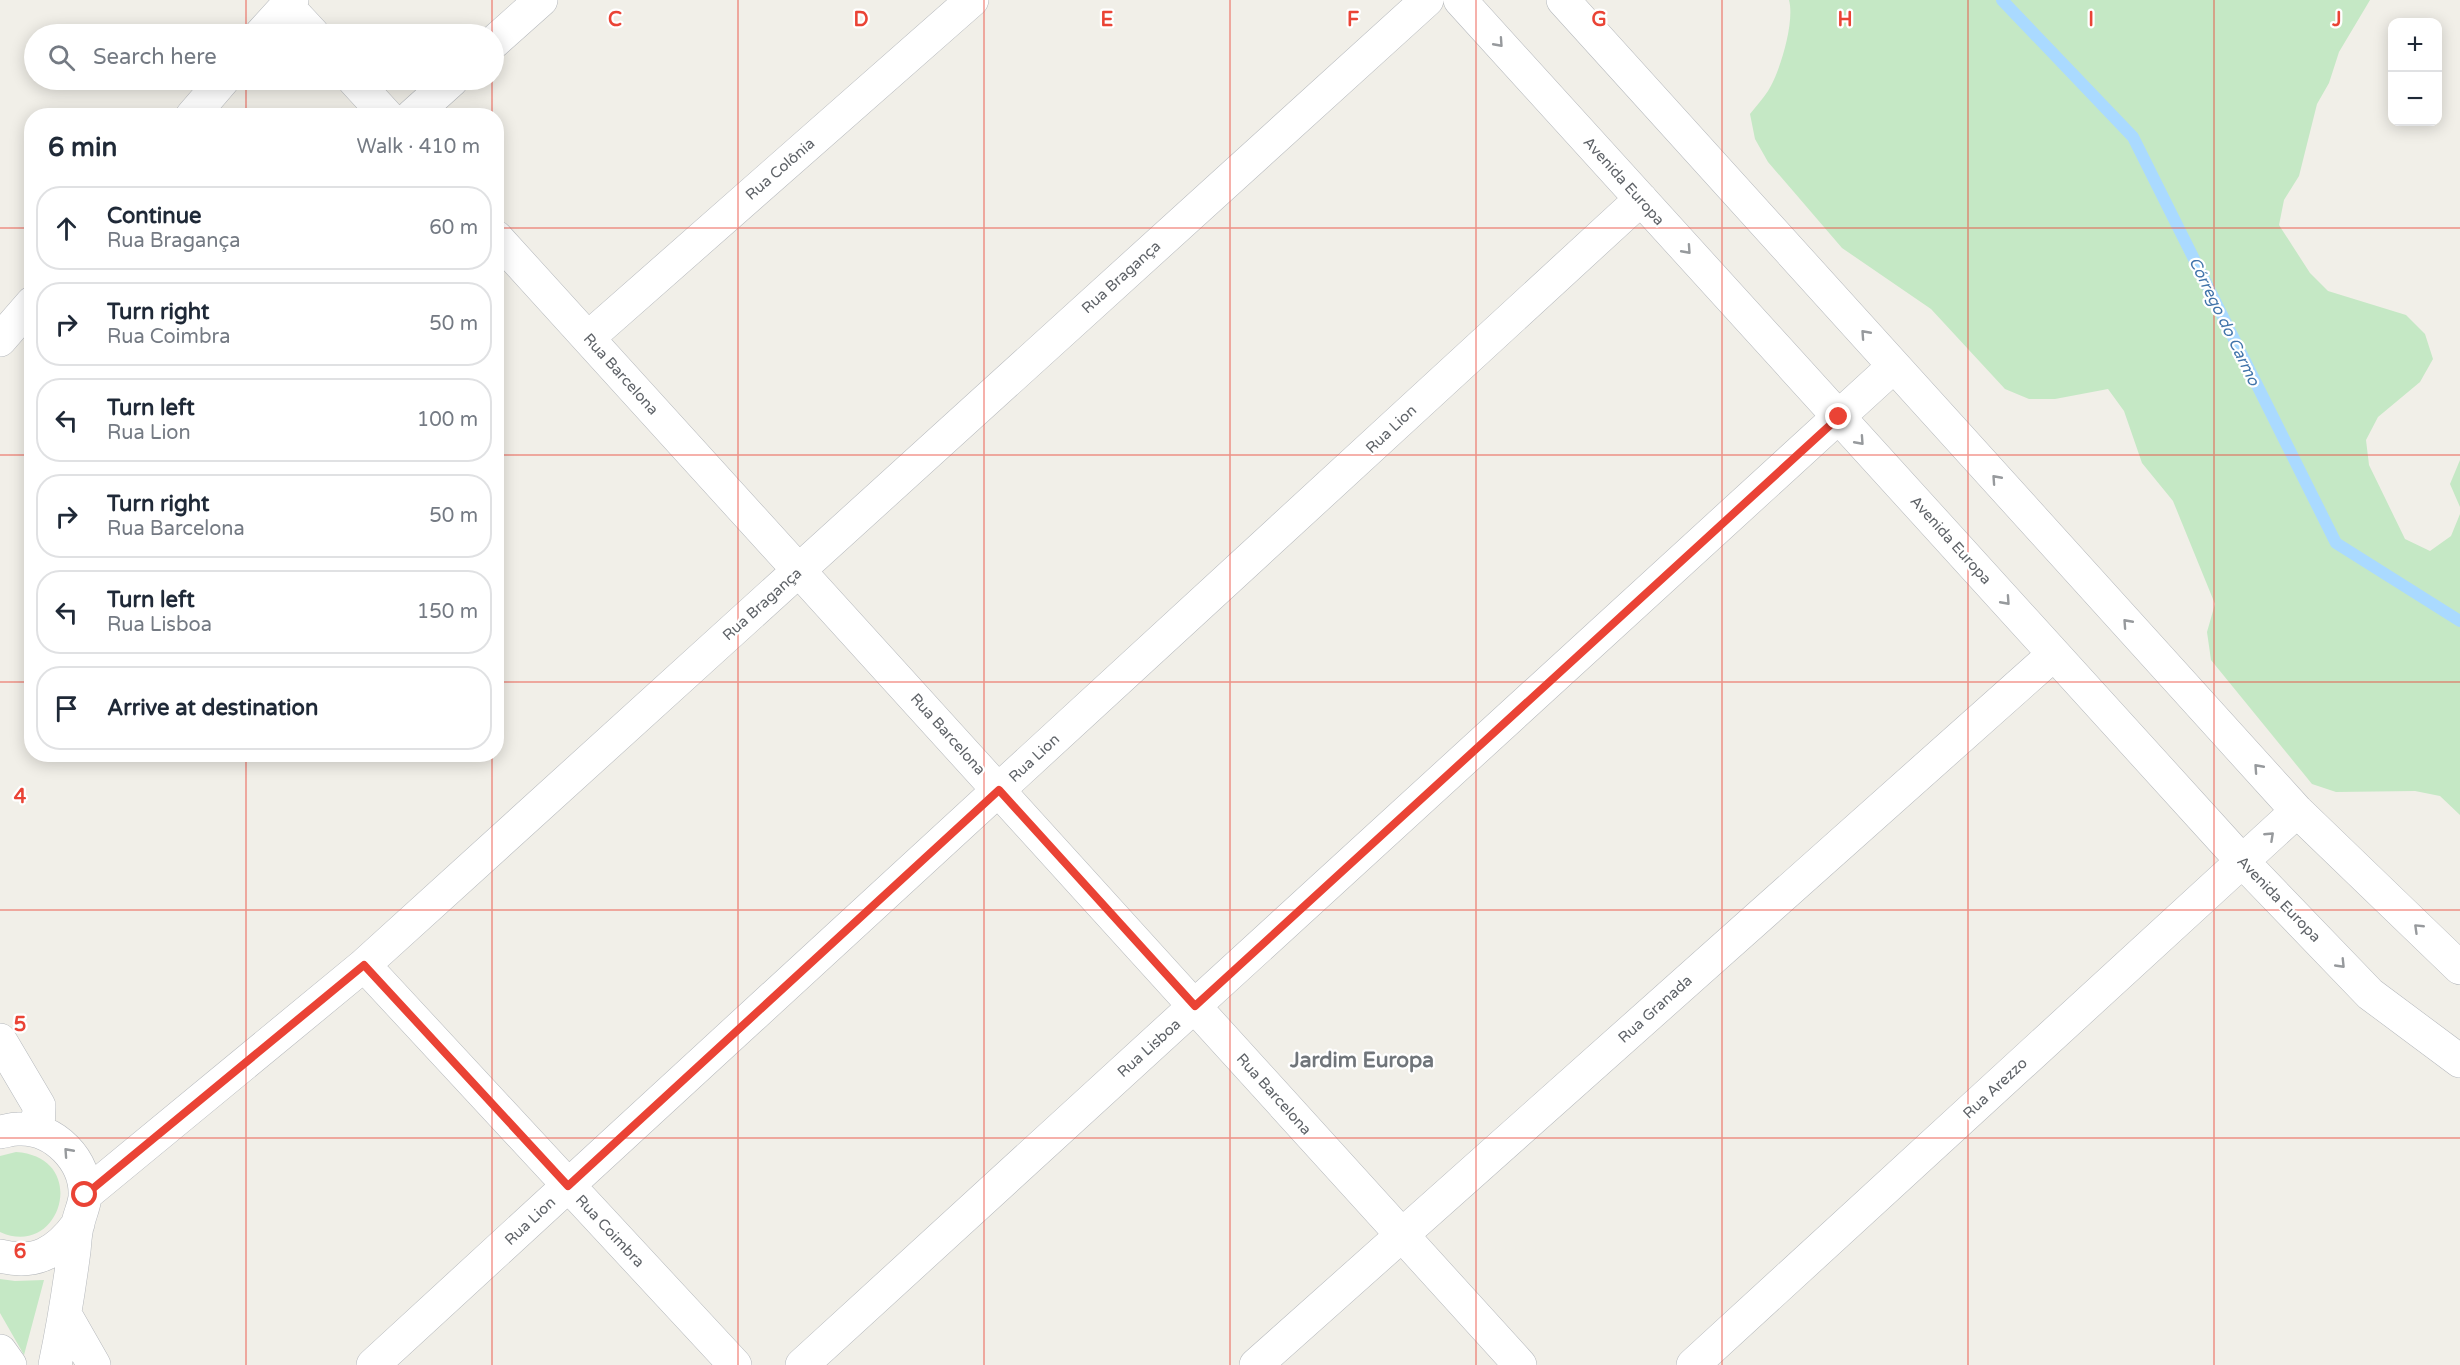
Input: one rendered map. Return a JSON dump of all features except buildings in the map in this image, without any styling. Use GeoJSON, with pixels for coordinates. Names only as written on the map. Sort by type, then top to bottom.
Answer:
{"type":"FeatureCollection","features":[{"type":"Feature","properties":{"kind":"street"},"geometry":{"type":"LineString","coordinates":[[504,33],[541,0]]}},
{"type":"Feature","properties":{"kind":"street","name":"Rua Colônia"},"geometry":{"type":"LineString","coordinates":[[588,338],[972,0]]}},
{"type":"Feature","properties":{"kind":"street","name":"Rua Bragança"},"geometry":{"type":"LineString","coordinates":[[0,1256],[13,1259],[33,1258],[51,1252],[66,1240],[81,1210],[364,965],[1427,0]]}},
{"type":"Feature","properties":{"kind":"street","name":"Avenida Europa"},"geometry":{"type":"LineString","coordinates":[[1460,0],[2242,861],[2370,994],[2460,1061]]}},
{"type":"Feature","properties":{"kind":"street"},"geometry":{"type":"LineString","coordinates":[[1563,0],[2297,811],[2460,968]]}},
{"type":"Feature","properties":{"kind":"street"},"geometry":{"type":"LineString","coordinates":[[270,24],[289,2],[306,24]]}},
{"type":"Feature","properties":{"kind":"street"},"geometry":{"type":"LineString","coordinates":[[199,108],[214,90]]}},
{"type":"Feature","properties":{"kind":"street"},"geometry":{"type":"LineString","coordinates":[[363,90],[380,108]]}},
{"type":"Feature","properties":{"kind":"street"},"geometry":{"type":"LineString","coordinates":[[421,108],[441,90]]}},
{"type":"Feature","properties":{"kind":"street","name":"Rua Lion"},"geometry":{"type":"LineString","coordinates":[[373,1365],[1641,199]]}},
{"type":"Feature","properties":{"kind":"street","name":"Rua Barcelona"},"geometry":{"type":"LineString","coordinates":[[504,246],[1520,1365]]}},
{"type":"Feature","properties":{"kind":"street"},"geometry":{"type":"LineString","coordinates":[[0,340],[24,312]]}},
{"type":"Feature","properties":{"kind":"street","name":"Rua Lisboa"},"geometry":{"type":"LineString","coordinates":[[802,1365],[1894,366]]}},
{"type":"Feature","properties":{"kind":"street","name":"Rua Granada"},"geometry":{"type":"LineString","coordinates":[[1256,1365],[2054,654]]}},
{"type":"Feature","properties":{"kind":"street","name":"Rua Arezzo"},"geometry":{"type":"LineString","coordinates":[[1694,1365],[2297,811]]}},
{"type":"Feature","properties":{"kind":"street","name":"Rua Coimbra"},"geometry":{"type":"LineString","coordinates":[[364,965],[735,1365]]}},
{"type":"Feature","properties":{"kind":"street"},"geometry":{"type":"LineString","coordinates":[[0,1040],[39,1106],[38,1131]]}},
{"type":"Feature","properties":{"kind":"street"},"geometry":{"type":"LineString","coordinates":[[0,1132],[18,1129],[38,1131],[53,1138],[67,1149],[77,1162],[83,1178],[81,1210],[66,1316],[55,1365]]}},
{"type":"Feature","properties":{"kind":"street"},"geometry":{"type":"LineString","coordinates":[[66,1316],[94,1365]]}},
{"type":"Feature","properties":{"kind":"street"},"geometry":{"type":"LineString","coordinates":[[0,1351],[10,1365]]}},
{"type":"Feature","properties":{"kind":"green space"},"geometry":{"type":"Polygon","coordinates":[[[1789,0],[2370,0],[2339,52],[2329,83],[2317,104],[2299,176],[2284,200],[2279,225],[2310,273],[2328,291],[2406,315],[2425,334],[2433,359],[2420,382],[2378,417],[2366,440],[2369,465],[2405,539],[2430,551],[2451,536],[2460,514],[2460,815],[2440,796],[2415,791],[2336,792],[2312,784],[2211,660],[2207,632],[2215,604],[2173,501],[2142,463],[2124,411],[2108,389],[2055,399],[2029,399],[2005,389],[1931,309],[1842,248],[1768,162],[1755,139],[1750,114],[1773,83],[1782,60],[1790,21],[1789,0]]]}},
{"type":"Feature","properties":{"kind":"green space"},"geometry":{"type":"Polygon","coordinates":[[[2460,460],[2460,507],[2450,484],[2460,460]]]}},
{"type":"Feature","properties":{"kind":"green space"},"geometry":{"type":"Polygon","coordinates":[[[16,1152],[39,1158],[54,1171],[60,1187],[59,1204],[52,1220],[39,1232],[21,1237],[0,1232],[0,1156],[16,1152]]]}},
{"type":"Feature","properties":{"kind":"green space"},"geometry":{"type":"Polygon","coordinates":[[[0,1279],[44,1280],[24,1355],[0,1313],[0,1279]]]}},
{"type":"Feature","properties":{"kind":"waterway","name":"Córrego do Carmo"},"geometry":{"type":"LineString","coordinates":[[2002,0],[2133,137],[2336,543],[2460,621]]}},
{"type":"Feature","properties":{"kind":"district","name":"Jardim Europa"},"geometry":{"type":"Point","coordinates":[1362,1060]}},
{"type":"Feature","properties":{"kind":"route"},"geometry":{"type":"LineString","coordinates":[[85,1195],[364,965],[568,1186],[999,790],[1195,1006],[1839,417]]}}]}
